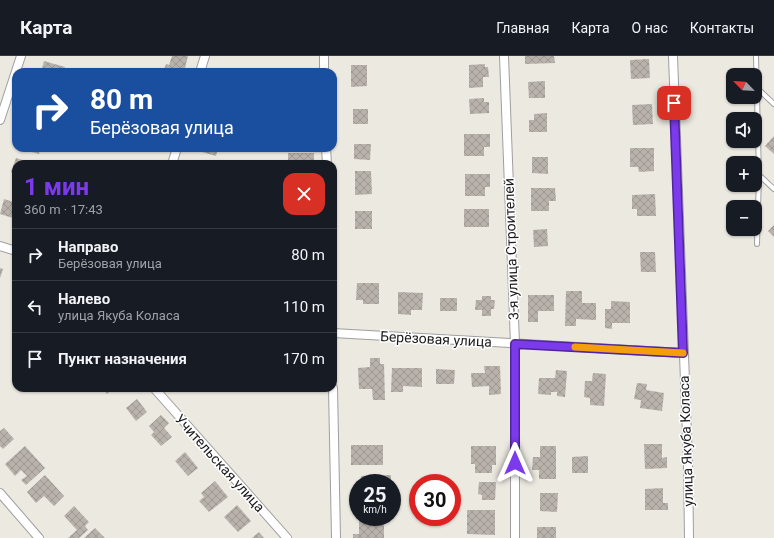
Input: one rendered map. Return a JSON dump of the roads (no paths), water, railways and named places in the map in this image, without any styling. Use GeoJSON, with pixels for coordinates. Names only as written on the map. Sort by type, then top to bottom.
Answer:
{"type":"FeatureCollection","features":[{"type":"Feature","properties":{"kind":"street"},"geometry":{"type":"LineString","coordinates":[[16,68],[20,56]]}},
{"type":"Feature","properties":{"kind":"street"},"geometry":{"type":"LineString","coordinates":[[201,68],[205,56]]}},
{"type":"Feature","properties":{"kind":"street"},"geometry":{"type":"LineString","coordinates":[[324,56],[324,68]]}},
{"type":"Feature","properties":{"kind":"street","name":"3-я улица Строителей"},"geometry":{"type":"LineString","coordinates":[[504,56],[515,344],[515,538]]}},
{"type":"Feature","properties":{"kind":"street","name":"улица Якуба Коласа"},"geometry":{"type":"LineString","coordinates":[[673,56],[688,463],[689,538]]}},
{"type":"Feature","properties":{"kind":"street"},"geometry":{"type":"LineString","coordinates":[[0,120],[12,82]]}},
{"type":"Feature","properties":{"kind":"street"},"geometry":{"type":"LineString","coordinates":[[0,246],[12,250]]}},
{"type":"Feature","properties":{"kind":"street","name":"Берёзовая улица"},"geometry":{"type":"LineString","coordinates":[[337,333],[683,353]]}},
{"type":"Feature","properties":{"kind":"street","name":"Учительская улица"},"geometry":{"type":"LineString","coordinates":[[158,392],[287,538]]}},
{"type":"Feature","properties":{"kind":"street"},"geometry":{"type":"LineString","coordinates":[[333,392],[336,538]]}},
{"type":"Feature","properties":{"kind":"street"},"geometry":{"type":"LineString","coordinates":[[0,493],[39,538]]}},
{"type":"Feature","properties":{"kind":"lane"},"geometry":{"type":"LineString","coordinates":[[756,56],[756,68]]}},
{"type":"Feature","properties":{"kind":"lane"},"geometry":{"type":"LineString","coordinates":[[762,93],[774,104]]}},
{"type":"Feature","properties":{"kind":"lane"},"geometry":{"type":"LineString","coordinates":[[757,104],[759,156]]}},
{"type":"Feature","properties":{"kind":"lane"},"geometry":{"type":"LineString","coordinates":[[762,178],[774,189]]}},
{"type":"Feature","properties":{"kind":"lane"},"geometry":{"type":"LineString","coordinates":[[757,244],[759,192]]}}]}
